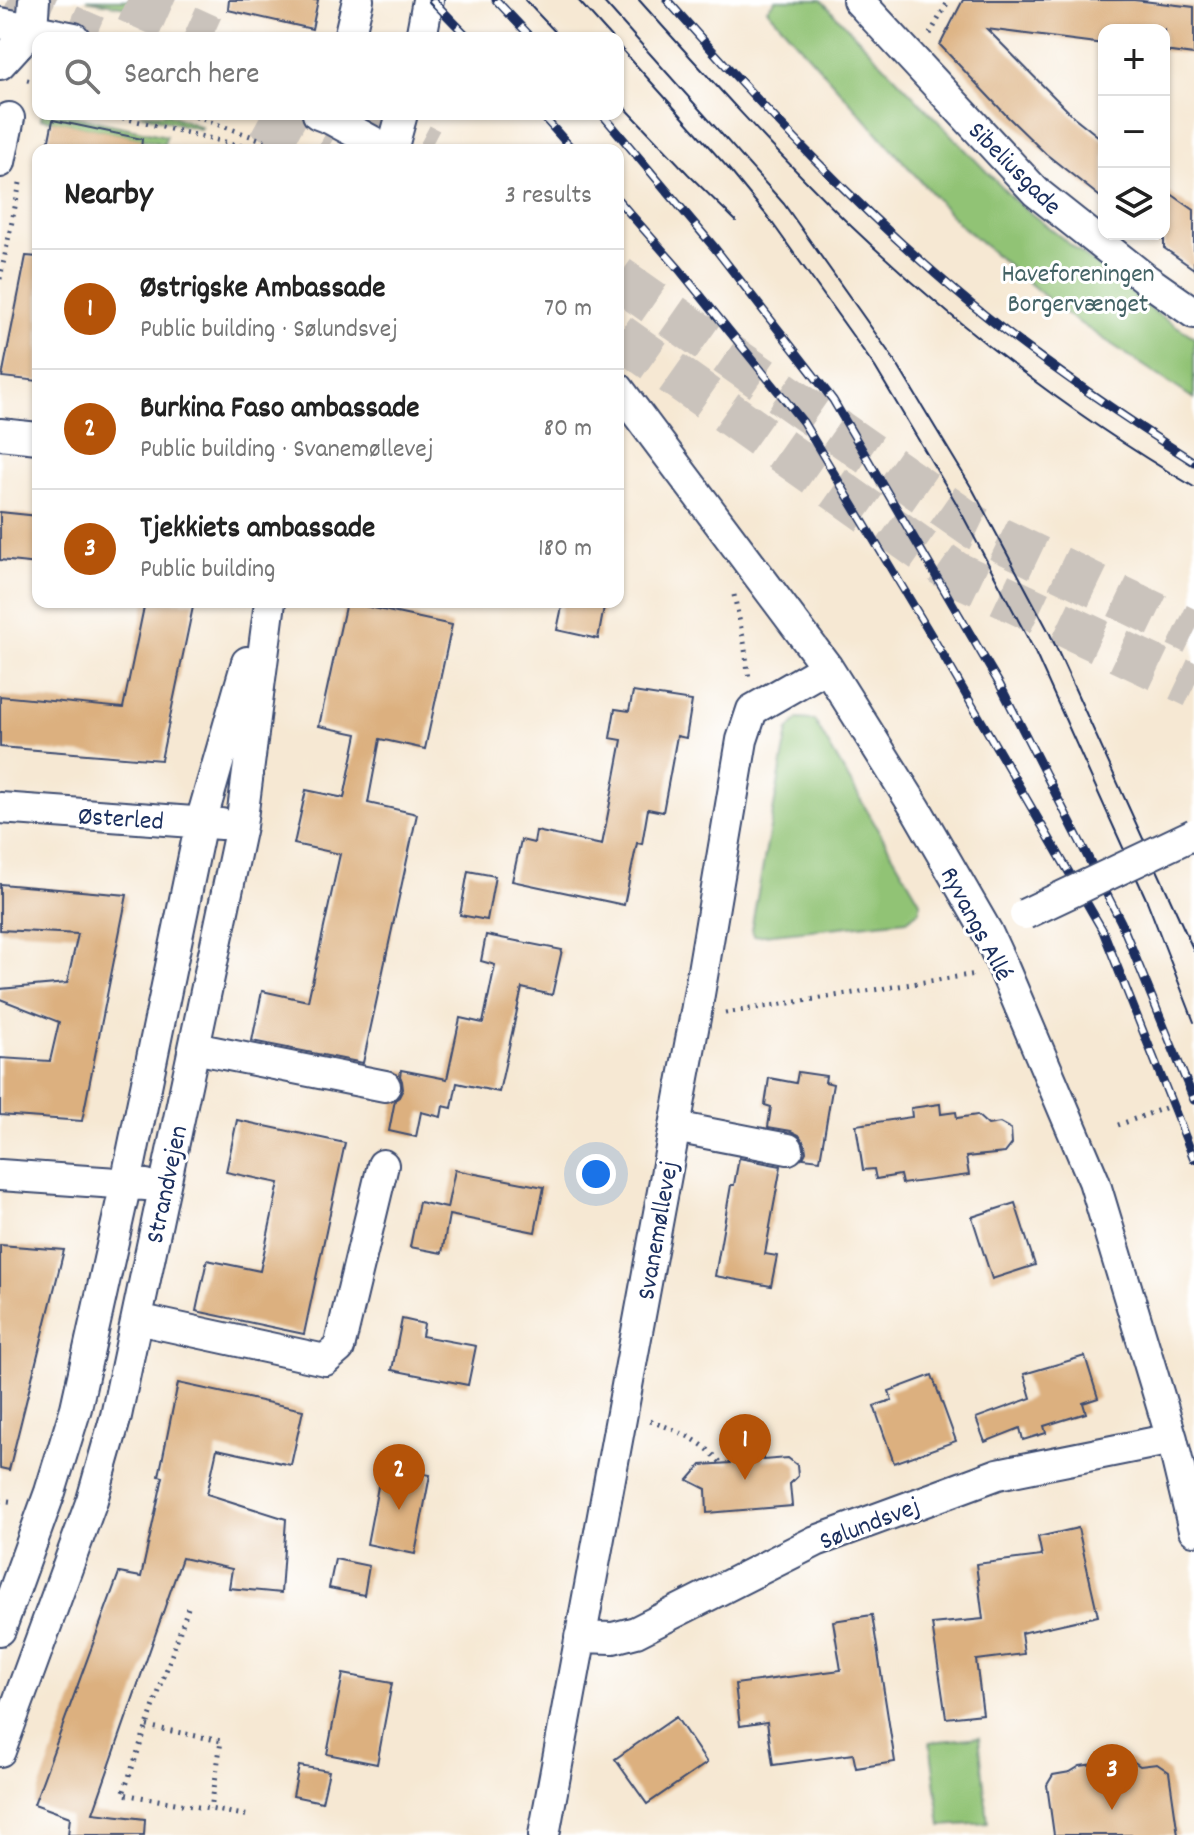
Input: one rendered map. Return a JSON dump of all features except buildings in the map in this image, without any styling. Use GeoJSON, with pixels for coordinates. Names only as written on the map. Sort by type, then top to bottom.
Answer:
{"type":"FeatureCollection","features":[{"type":"Feature","properties":{"kind":"street"},"geometry":{"type":"LineString","coordinates":[[350,32],[358,0]]}},
{"type":"Feature","properties":{"kind":"street"},"geometry":{"type":"LineString","coordinates":[[422,32],[428,0]]}},
{"type":"Feature","properties":{"kind":"street","name":"Sibeliusgade"},"geometry":{"type":"LineString","coordinates":[[858,0],[1036,192],[1194,313]]}},
{"type":"Feature","properties":{"kind":"street"},"geometry":{"type":"LineString","coordinates":[[0,64],[33,14]]}},
{"type":"Feature","properties":{"kind":"street"},"geometry":{"type":"LineString","coordinates":[[0,23],[33,14],[64,32]]}},
{"type":"Feature","properties":{"kind":"street"},"geometry":{"type":"LineString","coordinates":[[9,118],[12,166]]}},
{"type":"Feature","properties":{"kind":"street"},"geometry":{"type":"LineString","coordinates":[[328,120],[331,144]]}},
{"type":"Feature","properties":{"kind":"street"},"geometry":{"type":"LineString","coordinates":[[334,120],[379,144]]}},
{"type":"Feature","properties":{"kind":"street"},"geometry":{"type":"LineString","coordinates":[[392,144],[400,120]]}},
{"type":"Feature","properties":{"kind":"street","name":"Ryvangs Allé"},"geometry":{"type":"LineString","coordinates":[[624,396],[827,667],[916,809],[987,932],[1094,1181],[1172,1439],[1194,1530]]}},
{"type":"Feature","properties":{"kind":"street"},"geometry":{"type":"LineString","coordinates":[[0,434],[32,437]]}},
{"type":"Feature","properties":{"kind":"street","name":"Strandvejen"},"geometry":{"type":"LineString","coordinates":[[0,1630],[50,1492],[76,1408],[201,822],[265,608]]}},
{"type":"Feature","properties":{"kind":"street","name":"Strandvejen"},"geometry":{"type":"LineString","coordinates":[[0,1751],[92,1500],[116,1416],[241,826],[266,608]]}},
{"type":"Feature","properties":{"kind":"street"},"geometry":{"type":"LineString","coordinates":[[752,710],[827,667]]}},
{"type":"Feature","properties":{"kind":"street","name":"Svanemøllevej"},"geometry":{"type":"LineString","coordinates":[[544,1835],[695,1018],[742,740],[752,710]]}},
{"type":"Feature","properties":{"kind":"street","name":"Østerled"},"geometry":{"type":"LineString","coordinates":[[0,808],[241,826]]}},
{"type":"Feature","properties":{"kind":"street"},"geometry":{"type":"LineString","coordinates":[[987,932],[1194,834]]}},
{"type":"Feature","properties":{"kind":"street"},"geometry":{"type":"LineString","coordinates":[[194,1048],[385,1086]]}},
{"type":"Feature","properties":{"kind":"street"},"geometry":{"type":"LineString","coordinates":[[675,1127],[788,1149]]}},
{"type":"Feature","properties":{"kind":"street"},"geometry":{"type":"LineString","coordinates":[[137,1319],[325,1360],[339,1348],[383,1165]]}},
{"type":"Feature","properties":{"kind":"street"},"geometry":{"type":"LineString","coordinates":[[0,1175],[165,1187]]}},
{"type":"Feature","properties":{"kind":"street","name":"Sølundsvej"},"geometry":{"type":"LineString","coordinates":[[580,1637],[613,1638],[636,1632],[816,1541],[998,1474],[1172,1439]]}},
{"type":"Feature","properties":{"kind":"path"},"geometry":{"type":"LineString","coordinates":[[132,120],[234,144]]}},
{"type":"Feature","properties":{"kind":"path"},"geometry":{"type":"LineString","coordinates":[[205,120],[273,144]]}},
{"type":"Feature","properties":{"kind":"path"},"geometry":{"type":"LineString","coordinates":[[0,279],[12,166]]}},
{"type":"Feature","properties":{"kind":"path"},"geometry":{"type":"LineString","coordinates":[[732,583],[744,642],[752,710]]}},
{"type":"Feature","properties":{"kind":"path"},"geometry":{"type":"LineString","coordinates":[[695,1018],[1004,969]]}},
{"type":"Feature","properties":{"kind":"path"},"geometry":{"type":"LineString","coordinates":[[1118,1125],[1165,1108]]}},
{"type":"Feature","properties":{"kind":"path"},"geometry":{"type":"LineString","coordinates":[[622,1412],[680,1431],[712,1452],[720,1462]]}},
{"type":"Feature","properties":{"kind":"path"},"geometry":{"type":"LineString","coordinates":[[188,1608],[123,1794],[250,1816]]}},
{"type":"Feature","properties":{"kind":"path"},"geometry":{"type":"LineString","coordinates":[[147,1726],[221,1741],[211,1809]]}},
{"type":"Feature","properties":{"kind":"green space"},"geometry":{"type":"Polygon","coordinates":[[[86,0],[146,0],[144,10],[86,0]]]}},
{"type":"Feature","properties":{"kind":"green space","name":"Haveforeningen Borgervænget"},"geometry":{"type":"Polygon","coordinates":[[[776,0],[821,0],[1014,200],[1159,315],[1194,337],[1194,399],[1066,314],[958,223],[767,9],[776,0]]]}},
{"type":"Feature","properties":{"kind":"green space"},"geometry":{"type":"Polygon","coordinates":[[[50,120],[91,120],[166,136],[164,144],[50,120]]]}},
{"type":"Feature","properties":{"kind":"green space"},"geometry":{"type":"Polygon","coordinates":[[[164,120],[183,120],[200,129],[164,120]]]}},
{"type":"Feature","properties":{"kind":"green space"},"geometry":{"type":"Polygon","coordinates":[[[798,719],[814,720],[920,901],[920,910],[907,920],[754,936],[751,930],[788,731],[798,719]]]}},
{"type":"Feature","properties":{"kind":"green space"},"geometry":{"type":"Polygon","coordinates":[[[979,1737],[988,1823],[941,1826],[930,1742],[979,1737]]]}},
{"type":"Feature","properties":{"kind":"tunnel"},"geometry":{"type":"LineString","coordinates":[[8,0],[81,32]]}},
{"type":"Feature","properties":{"kind":"tunnel"},"geometry":{"type":"LineString","coordinates":[[127,0],[199,32]]}},
{"type":"Feature","properties":{"kind":"tunnel"},"geometry":{"type":"LineString","coordinates":[[272,120],[316,144]]}},
{"type":"Feature","properties":{"kind":"tunnel"},"geometry":{"type":"LineString","coordinates":[[372,120],[418,144]]}},
{"type":"Feature","properties":{"kind":"tunnel"},"geometry":{"type":"LineString","coordinates":[[624,282],[974,527],[1194,633]]}},
{"type":"Feature","properties":{"kind":"tunnel"},"geometry":{"type":"LineString","coordinates":[[624,339],[955,573],[1194,686]]}},
{"type":"Feature","properties":{"kind":"tram line"},"geometry":{"type":"LineString","coordinates":[[525,0],[555,32]]}},
{"type":"Feature","properties":{"kind":"tram line"},"geometry":{"type":"LineString","coordinates":[[578,0],[607,32]]}},
{"type":"Feature","properties":{"kind":"tram line"},"geometry":{"type":"LineString","coordinates":[[602,0],[784,204],[895,361],[973,490],[1050,634],[1194,951]]}},
{"type":"Feature","properties":{"kind":"tram line"},"geometry":{"type":"LineString","coordinates":[[639,0],[796,171],[891,263],[973,333],[1058,398],[1194,487]]}},
{"type":"Feature","properties":{"kind":"tram line"},"geometry":{"type":"LineString","coordinates":[[624,52],[768,217],[875,367],[955,501],[1033,648],[1147,901],[1194,1022]]}},
{"type":"Feature","properties":{"kind":"tram line"},"geometry":{"type":"LineString","coordinates":[[624,106],[736,221]]}},
{"type":"Feature","properties":{"kind":"railway"},"geometry":{"type":"LineString","coordinates":[[432,0],[463,32]]}},
{"type":"Feature","properties":{"kind":"railway"},"geometry":{"type":"LineString","coordinates":[[496,0],[526,32]]}},
{"type":"Feature","properties":{"kind":"railway"},"geometry":{"type":"LineString","coordinates":[[667,0],[813,158],[930,269],[1052,367],[1194,462]]}},
{"type":"Feature","properties":{"kind":"railway"},"geometry":{"type":"LineString","coordinates":[[546,120],[568,144]]}},
{"type":"Feature","properties":{"kind":"railway"},"geometry":{"type":"LineString","coordinates":[[607,120],[714,247],[833,400],[1000,685],[1121,922],[1194,1100]]}},
{"type":"Feature","properties":{"kind":"railway"},"geometry":{"type":"LineString","coordinates":[[624,207],[679,269],[803,422],[943,655],[1103,931],[1194,1159]]}},
{"type":"Feature","properties":{"kind":"place","name":"Østrigske Ambassade"},"geometry":{"type":"Point","coordinates":[745,1480]}},
{"type":"Feature","properties":{"kind":"place","name":"Burkina Faso ambassade"},"geometry":{"type":"Point","coordinates":[399,1510]}},
{"type":"Feature","properties":{"kind":"place","name":"Tjekkiets ambassade"},"geometry":{"type":"Point","coordinates":[1112,1810]}}]}
